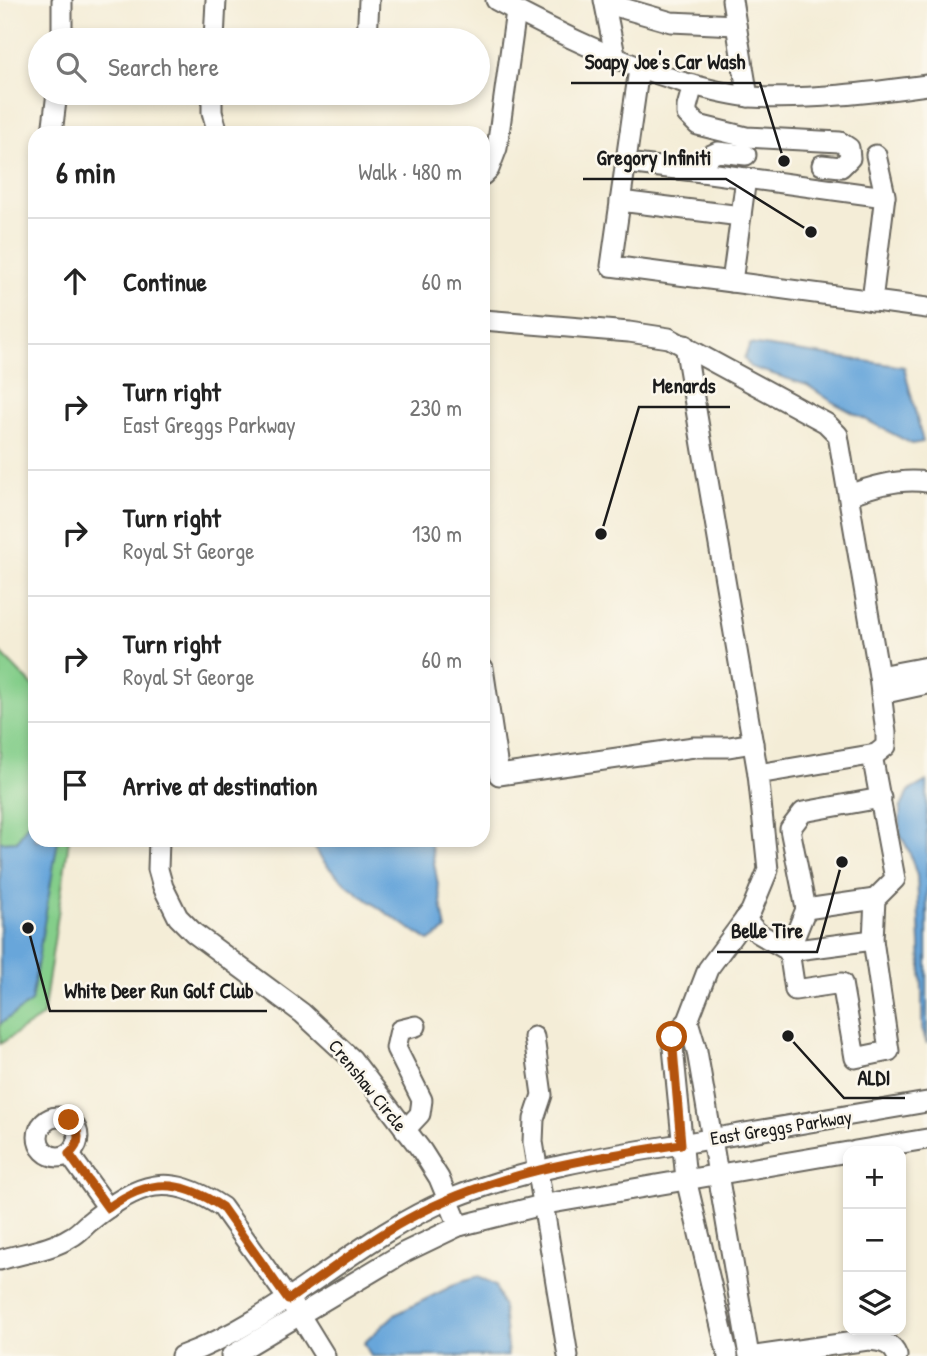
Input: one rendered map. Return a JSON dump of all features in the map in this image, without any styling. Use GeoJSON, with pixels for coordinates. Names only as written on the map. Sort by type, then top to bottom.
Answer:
{"type":"FeatureCollection","features":[{"type":"Feature","properties":{"kind":"street"},"geometry":{"type":"LineString","coordinates":[[62,0],[62,28]]}},
{"type":"Feature","properties":{"kind":"street"},"geometry":{"type":"LineString","coordinates":[[215,28],[216,0]]}},
{"type":"Feature","properties":{"kind":"street"},"geometry":{"type":"LineString","coordinates":[[368,28],[369,0]]}},
{"type":"Feature","properties":{"kind":"street"},"geometry":{"type":"LineString","coordinates":[[496,0],[639,69],[748,97],[851,95],[927,85]]}},
{"type":"Feature","properties":{"kind":"street"},"geometry":{"type":"LineString","coordinates":[[732,0],[748,97]]}},
{"type":"Feature","properties":{"kind":"street"},"geometry":{"type":"LineString","coordinates":[[616,60],[605,2],[671,22],[736,25]]}},
{"type":"Feature","properties":{"kind":"street"},"geometry":{"type":"LineString","coordinates":[[490,166],[497,148],[516,11]]}},
{"type":"Feature","properties":{"kind":"street"},"geometry":{"type":"LineString","coordinates":[[639,69],[611,266],[927,308]]}},
{"type":"Feature","properties":{"kind":"street"},"geometry":{"type":"LineString","coordinates":[[693,85],[687,114],[698,125],[746,136],[840,142],[849,148],[850,158],[841,167],[822,166]]}},
{"type":"Feature","properties":{"kind":"street"},"geometry":{"type":"LineString","coordinates":[[53,126],[56,105]]}},
{"type":"Feature","properties":{"kind":"street"},"geometry":{"type":"LineString","coordinates":[[212,105],[216,126]]}},
{"type":"Feature","properties":{"kind":"street"},"geometry":{"type":"LineString","coordinates":[[702,172],[707,157],[718,152],[746,155]]}},
{"type":"Feature","properties":{"kind":"street"},"geometry":{"type":"LineString","coordinates":[[872,301],[885,197],[876,155]]}},
{"type":"Feature","properties":{"kind":"street"},"geometry":{"type":"LineString","coordinates":[[626,163],[885,197]]}},
{"type":"Feature","properties":{"kind":"street"},"geometry":{"type":"LineString","coordinates":[[732,282],[746,178]]}},
{"type":"Feature","properties":{"kind":"street"},"geometry":{"type":"LineString","coordinates":[[620,201],[741,216]]}},
{"type":"Feature","properties":{"kind":"street"},"geometry":{"type":"LineString","coordinates":[[490,321],[669,338],[826,423],[838,435],[880,685],[886,746],[872,755],[758,774]]}},
{"type":"Feature","properties":{"kind":"street"},"geometry":{"type":"LineString","coordinates":[[685,345],[758,774],[768,870],[751,911],[708,969],[688,1021],[672,1037],[686,1179],[728,1356]]}},
{"type":"Feature","properties":{"kind":"street"},"geometry":{"type":"LineString","coordinates":[[849,495],[867,488],[916,480],[927,483]]}},
{"type":"Feature","properties":{"kind":"street"},"geometry":{"type":"LineString","coordinates":[[849,495],[862,500],[927,492]]}},
{"type":"Feature","properties":{"kind":"street"},"geometry":{"type":"LineString","coordinates":[[880,685],[927,667]]}},
{"type":"Feature","properties":{"kind":"street"},"geometry":{"type":"LineString","coordinates":[[880,685],[927,684]]}},
{"type":"Feature","properties":{"kind":"street"},"geometry":{"type":"LineString","coordinates":[[490,715],[499,775],[694,747],[729,747],[753,743]]}},
{"type":"Feature","properties":{"kind":"street"},"geometry":{"type":"LineString","coordinates":[[806,908],[875,899],[895,878],[872,755]]}},
{"type":"Feature","properties":{"kind":"street"},"geometry":{"type":"LineString","coordinates":[[875,899],[873,940],[889,1051],[855,1058],[842,983],[794,990],[789,951],[806,908],[790,830],[803,812],[881,798]]}},
{"type":"Feature","properties":{"kind":"street","name":"Crenshaw Circle"},"geometry":{"type":"LineString","coordinates":[[159,847],[158,869],[163,887],[178,917],[194,933],[302,1013],[352,1059],[433,1169],[449,1199],[459,1226]]}},
{"type":"Feature","properties":{"kind":"street"},"geometry":{"type":"LineString","coordinates":[[745,919],[758,933],[789,951],[873,940]]}},
{"type":"Feature","properties":{"kind":"street"},"geometry":{"type":"LineString","coordinates":[[688,1021],[697,1051],[749,1356]]}},
{"type":"Feature","properties":{"kind":"street"},"geometry":{"type":"LineString","coordinates":[[405,1130],[419,1114],[422,1100],[396,1048],[400,1030],[416,1026]]}},
{"type":"Feature","properties":{"kind":"street"},"geometry":{"type":"LineString","coordinates":[[534,1037],[542,1095],[534,1119],[533,1142],[568,1356]]}},
{"type":"Feature","properties":{"kind":"street","name":"East Greggs Parkway"},"geometry":{"type":"LineString","coordinates":[[181,1356],[205,1347],[288,1300],[408,1219],[449,1199],[575,1161],[927,1102]]}},
{"type":"Feature","properties":{"kind":"street","name":"East Greggs Parkway"},"geometry":{"type":"LineString","coordinates":[[885,1146],[927,1139]]}},
{"type":"Feature","properties":{"kind":"street","name":"East Greggs Parkway"},"geometry":{"type":"LineString","coordinates":[[231,1356],[405,1252],[459,1226],[543,1205],[843,1153]]}},
{"type":"Feature","properties":{"kind":"street"},"geometry":{"type":"LineString","coordinates":[[69,1154],[108,1208]]}},
{"type":"Feature","properties":{"kind":"street"},"geometry":{"type":"LineString","coordinates":[[0,1261],[57,1245],[134,1191],[149,1186],[180,1187],[207,1197],[222,1207],[325,1356]]}},
{"type":"Feature","properties":{"kind":"street"},"geometry":{"type":"LineString","coordinates":[[756,1356],[868,1340],[883,1341],[897,1356]]}},
{"type":"Feature","properties":{"kind":"green space"},"geometry":{"type":"Polygon","coordinates":[[[0,652],[28,681],[28,847],[68,847],[43,1016],[0,1044],[0,652]]]}},
{"type":"Feature","properties":{"kind":"water"},"geometry":{"type":"Polygon","coordinates":[[[750,344],[904,367],[923,442],[912,444],[834,403],[807,385],[750,367],[744,358],[750,344]]]}},
{"type":"Feature","properties":{"kind":"water"},"geometry":{"type":"Polygon","coordinates":[[[927,781],[927,1044],[922,1029],[917,876],[900,834],[900,809],[909,791],[927,781]]]}},
{"type":"Feature","properties":{"kind":"water"},"geometry":{"type":"Polygon","coordinates":[[[28,823],[28,847],[57,847],[31,1002],[0,1024],[0,842],[17,841],[28,823]]]}},
{"type":"Feature","properties":{"kind":"water"},"geometry":{"type":"Polygon","coordinates":[[[316,847],[431,847],[446,930],[429,941],[344,882],[318,854],[316,847]]]}},
{"type":"Feature","properties":{"kind":"water"},"geometry":{"type":"Polygon","coordinates":[[[478,1277],[495,1286],[503,1307],[508,1356],[371,1356],[364,1343],[394,1315],[460,1282],[478,1277]]]}},
{"type":"Feature","properties":{"kind":"place","name":"Soapy Joe's Car Wash"},"geometry":{"type":"Point","coordinates":[784,161]}},
{"type":"Feature","properties":{"kind":"place","name":"Gregory Infiniti"},"geometry":{"type":"Point","coordinates":[811,232]}},
{"type":"Feature","properties":{"kind":"place","name":"Menards"},"geometry":{"type":"Point","coordinates":[601,534]}},
{"type":"Feature","properties":{"kind":"place","name":"Belle Tire"},"geometry":{"type":"Point","coordinates":[842,862]}},
{"type":"Feature","properties":{"kind":"place","name":"White Deer Run Golf Club"},"geometry":{"type":"Point","coordinates":[28,928]}},
{"type":"Feature","properties":{"kind":"place","name":"ALDI"},"geometry":{"type":"Point","coordinates":[788,1036]}},
{"type":"Feature","properties":{"kind":"route"},"geometry":{"type":"LineString","coordinates":[[69,1120],[74,1124],[79,1136],[75,1149],[69,1154],[108,1208],[134,1191],[149,1186],[180,1187],[207,1197],[222,1207],[288,1300],[408,1219],[449,1199],[575,1161],[681,1144],[672,1037]]}}]}
